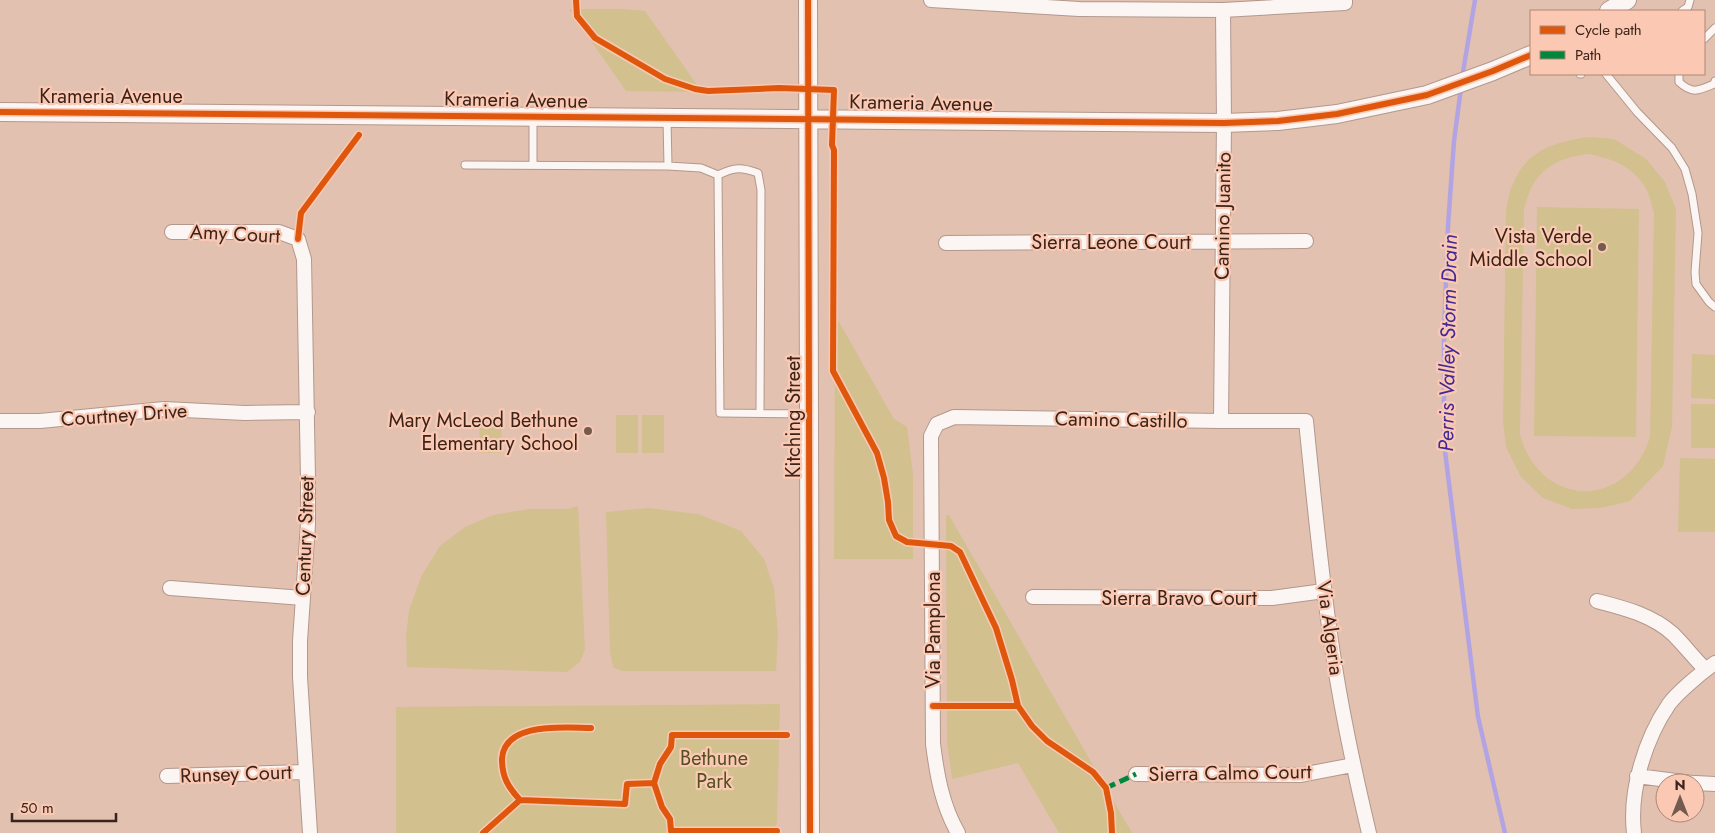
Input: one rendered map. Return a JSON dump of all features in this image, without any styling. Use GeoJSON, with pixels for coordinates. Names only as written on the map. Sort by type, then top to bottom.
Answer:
{"type":"FeatureCollection","features":[{"type":"Feature","properties":{"kind":"street","name":"Kitching Street"},"geometry":{"type":"LineString","coordinates":[[808,0],[810,833]]}},
{"type":"Feature","properties":{"kind":"street"},"geometry":{"type":"LineString","coordinates":[[931,0],[1223,10],[1345,1]]}},
{"type":"Feature","properties":{"kind":"street"},"geometry":{"type":"LineString","coordinates":[[1611,10],[1627,0]]}},
{"type":"Feature","properties":{"kind":"street","name":"Camino Juanito"},"geometry":{"type":"LineString","coordinates":[[1221,421],[1224,123],[1223,10]]}},
{"type":"Feature","properties":{"kind":"street","name":"Krameria Avenue"},"geometry":{"type":"LineString","coordinates":[[0,112],[1224,123],[1337,114],[1427,95],[1494,71],[1530,55]]}},
{"type":"Feature","properties":{"kind":"street","name":"Amy Court"},"geometry":{"type":"LineString","coordinates":[[172,232],[279,232],[298,239]]}},
{"type":"Feature","properties":{"kind":"street","name":"Century Street"},"geometry":{"type":"LineString","coordinates":[[298,239],[304,259],[308,412],[308,524],[300,641],[300,677],[310,833]]}},
{"type":"Feature","properties":{"kind":"street","name":"Sierra Leone Court"},"geometry":{"type":"LineString","coordinates":[[946,243],[1306,241]]}},
{"type":"Feature","properties":{"kind":"street","name":"Courtney Drive"},"geometry":{"type":"LineString","coordinates":[[0,421],[40,421],[164,409],[253,414],[308,412]]}},
{"type":"Feature","properties":{"kind":"street","name":"Camino Castillo"},"geometry":{"type":"LineString","coordinates":[[937,424],[954,417],[1306,421]]}},
{"type":"Feature","properties":{"kind":"street","name":"Via Algeria"},"geometry":{"type":"LineString","coordinates":[[1306,421],[1324,591],[1333,656],[1353,765],[1369,833]]}},
{"type":"Feature","properties":{"kind":"street","name":"Via Pamplona"},"geometry":{"type":"LineString","coordinates":[[937,424],[931,436],[933,744],[938,782],[949,818],[958,833]]}},
{"type":"Feature","properties":{"kind":"street"},"geometry":{"type":"LineString","coordinates":[[170,588],[303,598]]}},
{"type":"Feature","properties":{"kind":"street","name":"Sierra Bravo Court"},"geometry":{"type":"LineString","coordinates":[[1033,597],[1272,598],[1324,591]]}},
{"type":"Feature","properties":{"kind":"street"},"geometry":{"type":"LineString","coordinates":[[1597,601],[1647,617],[1671,633],[1710,666],[1669,704],[1651,737],[1637,776],[1633,804],[1634,833]]}},
{"type":"Feature","properties":{"kind":"street","name":"Sierra Calmo Court"},"geometry":{"type":"LineString","coordinates":[[1136,774],[1302,775],[1353,765]]}},
{"type":"Feature","properties":{"kind":"street","name":"Runsey Court"},"geometry":{"type":"LineString","coordinates":[[167,776],[305,772]]}},
{"type":"Feature","properties":{"kind":"street"},"geometry":{"type":"LineString","coordinates":[[1637,776],[1655,778]]}},
{"type":"Feature","properties":{"kind":"lane"},"geometry":{"type":"LineString","coordinates":[[1684,10],[1688,7],[1690,0]]}},
{"type":"Feature","properties":{"kind":"lane"},"geometry":{"type":"LineString","coordinates":[[1705,38],[1715,28]]}},
{"type":"Feature","properties":{"kind":"lane"},"geometry":{"type":"LineString","coordinates":[[1607,75],[1637,112],[1672,148],[1684,169],[1692,194],[1698,233],[1696,284],[1715,307]]}},
{"type":"Feature","properties":{"kind":"lane"},"geometry":{"type":"LineString","coordinates":[[1679,75],[1679,82],[1687,89],[1699,91],[1714,84],[1715,81]]}},
{"type":"Feature","properties":{"kind":"lane"},"geometry":{"type":"LineString","coordinates":[[533,116],[533,165]]}},
{"type":"Feature","properties":{"kind":"lane"},"geometry":{"type":"LineString","coordinates":[[667,117],[668,166]]}},
{"type":"Feature","properties":{"kind":"lane"},"geometry":{"type":"LineString","coordinates":[[465,165],[668,166],[701,168],[718,175],[730,169],[744,168],[758,173],[760,190],[760,413]]}},
{"type":"Feature","properties":{"kind":"lane"},"geometry":{"type":"LineString","coordinates":[[718,175],[720,413],[809,414]]}},
{"type":"Feature","properties":{"kind":"path"},"geometry":{"type":"LineString","coordinates":[[770,88],[779,88]]}},
{"type":"Feature","properties":{"kind":"green space"},"geometry":{"type":"Polygon","coordinates":[[[569,9],[645,11],[702,92],[626,91],[569,9]]]}},
{"type":"Feature","properties":{"kind":"green space"},"geometry":{"type":"Polygon","coordinates":[[[1590,137],[1614,139],[1646,159],[1665,182],[1676,209],[1672,427],[1663,466],[1630,501],[1601,508],[1572,509],[1543,498],[1521,477],[1506,447],[1503,422],[1506,211],[1512,187],[1519,172],[1534,155],[1566,141],[1590,137]],[[1581,155],[1551,165],[1534,183],[1524,209],[1520,435],[1531,459],[1546,477],[1564,487],[1584,491],[1604,488],[1623,478],[1639,461],[1650,437],[1654,213],[1647,190],[1636,175],[1623,165],[1598,156],[1581,155]]]}},
{"type":"Feature","properties":{"kind":"green space"},"geometry":{"type":"Polygon","coordinates":[[[1537,207],[1639,209],[1636,437],[1534,436],[1537,207]]]}},
{"type":"Feature","properties":{"kind":"green space"},"geometry":{"type":"Polygon","coordinates":[[[835,322],[839,322],[894,419],[907,427],[913,474],[913,559],[834,559],[835,322]]]}},
{"type":"Feature","properties":{"kind":"green space"},"geometry":{"type":"Polygon","coordinates":[[[1692,354],[1715,355],[1715,399],[1691,398],[1692,354]]]}},
{"type":"Feature","properties":{"kind":"green space"},"geometry":{"type":"Polygon","coordinates":[[[1691,404],[1715,404],[1715,448],[1691,448],[1691,404]]]}},
{"type":"Feature","properties":{"kind":"green space"},"geometry":{"type":"Polygon","coordinates":[[[616,415],[638,415],[638,453],[616,453],[616,415]]]}},
{"type":"Feature","properties":{"kind":"green space"},"geometry":{"type":"Polygon","coordinates":[[[642,415],[664,415],[664,453],[642,453],[642,415]]]}},
{"type":"Feature","properties":{"kind":"green space"},"geometry":{"type":"Polygon","coordinates":[[[479,416],[501,416],[502,453],[480,453],[479,416]]]}},
{"type":"Feature","properties":{"kind":"green space"},"geometry":{"type":"Polygon","coordinates":[[[1680,458],[1715,459],[1715,532],[1678,532],[1680,458]]]}},
{"type":"Feature","properties":{"kind":"green space"},"geometry":{"type":"Polygon","coordinates":[[[578,506],[585,649],[580,662],[567,672],[407,667],[406,637],[409,610],[422,575],[440,546],[465,527],[493,515],[529,509],[568,509],[578,506]]]}},
{"type":"Feature","properties":{"kind":"green space"},"geometry":{"type":"Polygon","coordinates":[[[648,508],[698,514],[741,531],[764,559],[774,588],[778,634],[776,671],[622,671],[613,667],[610,652],[606,512],[648,508]]]}},
{"type":"Feature","properties":{"kind":"green space"},"geometry":{"type":"Polygon","coordinates":[[[946,515],[949,515],[1132,833],[1059,833],[1018,763],[952,779],[947,742],[946,515]]]}},
{"type":"Feature","properties":{"kind":"green space","name":"Bethune Park"},"geometry":{"type":"Polygon","coordinates":[[[780,704],[777,822],[772,833],[396,833],[396,707],[780,704]]]}},
{"type":"Feature","properties":{"kind":"waterway","name":"Perris Valley Storm Drain"},"geometry":{"type":"LineString","coordinates":[[1462,78],[1475,0]]}},
{"type":"Feature","properties":{"kind":"waterway","name":"Perris Valley Storm Drain"},"geometry":{"type":"LineString","coordinates":[[1461,88],[1454,141],[1448,226],[1444,334],[1444,443],[1478,717],[1505,833]]}},
{"type":"Feature","properties":{"kind":"marked path"},"geometry":{"type":"LineString","coordinates":[[1106,788],[1136,774]]}},
{"type":"Feature","properties":{"kind":"cycle path"},"geometry":{"type":"LineString","coordinates":[[576,0],[577,16],[595,38],[665,79],[695,89],[708,91],[779,88],[834,90],[832,145],[834,150],[833,371],[877,453],[884,478],[889,520],[896,536],[907,542],[951,546],[960,552],[996,628],[1018,706],[1032,726],[1047,741],[1093,772],[1106,788],[1111,813],[1112,833]]}},
{"type":"Feature","properties":{"kind":"cycle path"},"geometry":{"type":"LineString","coordinates":[[808,0],[810,833]]}},
{"type":"Feature","properties":{"kind":"cycle path"},"geometry":{"type":"LineString","coordinates":[[0,112],[1224,123],[1278,121],[1337,114],[1427,95],[1530,55]]}},
{"type":"Feature","properties":{"kind":"cycle path"},"geometry":{"type":"LineString","coordinates":[[298,239],[301,213],[359,135]]}},
{"type":"Feature","properties":{"kind":"cycle path"},"geometry":{"type":"LineString","coordinates":[[933,706],[1018,706]]}},
{"type":"Feature","properties":{"kind":"cycle path"},"geometry":{"type":"LineString","coordinates":[[520,800],[506,781],[502,765],[505,747],[513,738],[524,732],[538,729],[591,728]]}},
{"type":"Feature","properties":{"kind":"cycle path"},"geometry":{"type":"LineString","coordinates":[[483,833],[520,800],[625,804],[627,784],[654,783],[660,764],[671,747],[672,735],[787,735]]}},
{"type":"Feature","properties":{"kind":"cycle path"},"geometry":{"type":"LineString","coordinates":[[654,783],[662,807],[670,819],[671,831],[777,831]]}},
{"type":"Feature","properties":{"kind":"place","name":"Vista Verde Middle School"},"geometry":{"type":"Point","coordinates":[1602,247]}},
{"type":"Feature","properties":{"kind":"place","name":"Mary McLeod Bethune Elementary School"},"geometry":{"type":"Point","coordinates":[588,431]}}]}
